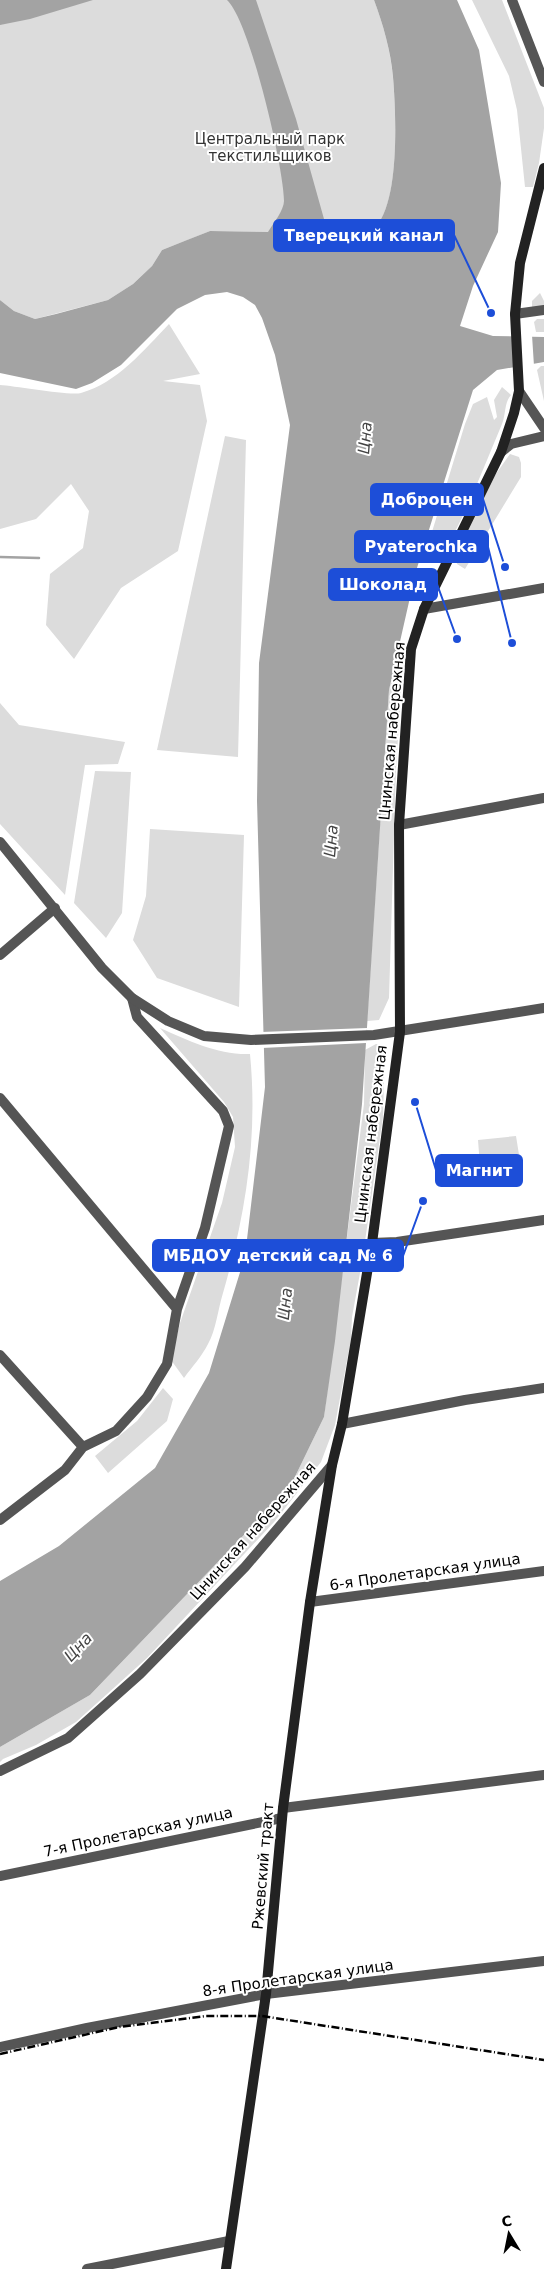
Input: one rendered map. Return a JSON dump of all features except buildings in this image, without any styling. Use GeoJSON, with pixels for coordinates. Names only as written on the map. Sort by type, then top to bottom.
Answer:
{"type":"FeatureCollection","features":[{"type":"Feature","properties":{"kind":"main road","name":"Цнинская набережная"},"geometry":{"type":"LineString","coordinates":[[332,1465],[342,1424],[372,1243],[400,1032],[399,824],[411,649],[424,609],[500,452],[514,413],[519,391],[514,314],[520,263],[544,168]]}},
{"type":"Feature","properties":{"kind":"main road","name":"Ржевский тракт"},"geometry":{"type":"LineString","coordinates":[[226,2269],[266,1994],[282,1813],[310,1602],[332,1465]]}},
{"type":"Feature","properties":{"kind":"street"},"geometry":{"type":"LineString","coordinates":[[512,0],[544,82]]}},
{"type":"Feature","properties":{"kind":"street"},"geometry":{"type":"LineString","coordinates":[[514,314],[544,310]]}},
{"type":"Feature","properties":{"kind":"street"},"geometry":{"type":"LineString","coordinates":[[519,391],[544,428]]}},
{"type":"Feature","properties":{"kind":"street"},"geometry":{"type":"LineString","coordinates":[[500,452],[512,444],[544,436]]}},
{"type":"Feature","properties":{"kind":"street"},"geometry":{"type":"LineString","coordinates":[[424,609],[544,588]]}},
{"type":"Feature","properties":{"kind":"street"},"geometry":{"type":"LineString","coordinates":[[399,824],[544,798]]}},
{"type":"Feature","properties":{"kind":"street"},"geometry":{"type":"LineString","coordinates":[[0,842],[102,968],[132,998],[168,1021],[204,1036],[251,1040],[374,1035],[544,1008]]}},
{"type":"Feature","properties":{"kind":"street"},"geometry":{"type":"LineString","coordinates":[[0,955],[55,908]]}},
{"type":"Feature","properties":{"kind":"street"},"geometry":{"type":"LineString","coordinates":[[0,1520],[65,1470],[83,1447],[116,1431],[147,1397],[167,1364],[177,1308],[205,1228],[229,1126],[223,1111],[137,1017],[132,998]]}},
{"type":"Feature","properties":{"kind":"street"},"geometry":{"type":"LineString","coordinates":[[0,1098],[177,1308]]}},
{"type":"Feature","properties":{"kind":"street"},"geometry":{"type":"LineString","coordinates":[[372,1243],[397,1242],[544,1220]]}},
{"type":"Feature","properties":{"kind":"street"},"geometry":{"type":"LineString","coordinates":[[0,1355],[83,1447]]}},
{"type":"Feature","properties":{"kind":"street"},"geometry":{"type":"LineString","coordinates":[[342,1424],[465,1400],[544,1388]]}},
{"type":"Feature","properties":{"kind":"street","name":"Цнинская набережная"},"geometry":{"type":"LineString","coordinates":[[0,1771],[68,1738],[140,1674],[245,1567],[332,1465]]}},
{"type":"Feature","properties":{"kind":"street","name":"6-я Пролетарская улица"},"geometry":{"type":"LineString","coordinates":[[310,1602],[544,1571]]}},
{"type":"Feature","properties":{"kind":"street","name":"7-я Пролетарская улица"},"geometry":{"type":"LineString","coordinates":[[0,1876],[282,1813],[544,1775]]}},
{"type":"Feature","properties":{"kind":"street","name":"8-я Пролетарская улица"},"geometry":{"type":"LineString","coordinates":[[0,2047],[97,2026],[266,1994],[544,1961]]}},
{"type":"Feature","properties":{"kind":"street"},"geometry":{"type":"LineString","coordinates":[[87,2269],[229,2241]]}},
{"type":"Feature","properties":{"kind":"green space","name":"Центральный парк текстильщиков"},"geometry":{"type":"Polygon","coordinates":[[[0,0],[374,0],[390,58],[395,112],[393,177],[384,214],[375,227],[363,235],[321,227],[268,232],[210,231],[162,250],[152,266],[133,284],[108,300],[35,319],[14,311],[0,300],[0,0]]]}},
{"type":"Feature","properties":{"kind":"green space"},"geometry":{"type":"Polygon","coordinates":[[[472,0],[502,0],[544,108],[544,128],[533,187],[525,187],[517,110],[509,76],[472,0]]]}},
{"type":"Feature","properties":{"kind":"green space"},"geometry":{"type":"Polygon","coordinates":[[[540,293],[544,301],[544,310],[532,307],[532,301],[540,293]]]}},
{"type":"Feature","properties":{"kind":"green space"},"geometry":{"type":"Polygon","coordinates":[[[537,319],[544,319],[544,332],[536,332],[534,322],[537,319]]]}},
{"type":"Feature","properties":{"kind":"green space"},"geometry":{"type":"Polygon","coordinates":[[[169,324],[200,374],[163,381],[200,385],[207,421],[178,551],[121,588],[74,659],[46,625],[50,574],[83,548],[89,511],[71,484],[36,519],[0,529],[0,385],[54,392],[81,393],[106,382],[118,374],[140,355],[169,324]]]}},
{"type":"Feature","properties":{"kind":"green space"},"geometry":{"type":"Polygon","coordinates":[[[544,366],[544,401],[537,370],[544,366]]]}},
{"type":"Feature","properties":{"kind":"green space"},"geometry":{"type":"Polygon","coordinates":[[[502,387],[511,395],[507,402],[502,424],[473,494],[438,562],[425,561],[424,558],[465,424],[473,404],[487,397],[494,420],[497,417],[494,400],[502,387]]]}},
{"type":"Feature","properties":{"kind":"green space"},"geometry":{"type":"Polygon","coordinates":[[[225,436],[246,440],[238,757],[157,750],[225,436]]]}},
{"type":"Feature","properties":{"kind":"green space"},"geometry":{"type":"Polygon","coordinates":[[[510,454],[519,457],[521,477],[465,569],[457,564],[454,554],[493,478],[510,454]]]}},
{"type":"Feature","properties":{"kind":"green space"},"geometry":{"type":"Polygon","coordinates":[[[393,673],[402,676],[396,769],[389,998],[379,1020],[367,1021],[389,690],[393,673]]]}},
{"type":"Feature","properties":{"kind":"green space"},"geometry":{"type":"Polygon","coordinates":[[[0,703],[19,725],[125,742],[118,764],[85,765],[65,895],[0,824],[0,703]]]}},
{"type":"Feature","properties":{"kind":"green space"},"geometry":{"type":"Polygon","coordinates":[[[95,771],[131,772],[122,913],[106,938],[74,903],[95,771]]]}},
{"type":"Feature","properties":{"kind":"green space"},"geometry":{"type":"Polygon","coordinates":[[[150,829],[244,835],[239,1007],[157,978],[133,940],[146,896],[150,829]]]}},
{"type":"Feature","properties":{"kind":"green space"},"geometry":{"type":"Polygon","coordinates":[[[160,1028],[215,1050],[250,1054],[252,1085],[251,1145],[244,1204],[238,1234],[213,1332],[203,1353],[184,1378],[171,1360],[180,1323],[222,1203],[235,1147],[233,1117],[224,1102],[160,1028]]]}},
{"type":"Feature","properties":{"kind":"green space"},"geometry":{"type":"Polygon","coordinates":[[[376,1044],[385,1046],[383,1117],[352,1317],[351,1339],[335,1425],[321,1462],[275,1521],[147,1658],[76,1722],[36,1745],[0,1762],[0,1747],[90,1695],[290,1487],[324,1417],[364,1104],[365,1050],[376,1044]]]}},
{"type":"Feature","properties":{"kind":"green space"},"geometry":{"type":"Polygon","coordinates":[[[516,1136],[520,1161],[480,1166],[478,1140],[516,1136]]]}},
{"type":"Feature","properties":{"kind":"green space"},"geometry":{"type":"Polygon","coordinates":[[[163,1388],[173,1399],[167,1421],[108,1473],[95,1456],[137,1421],[163,1388]]]}},
{"type":"Feature","properties":{"kind":"water"},"geometry":{"type":"Polygon","coordinates":[[[0,0],[93,0],[30,19],[0,25],[0,0]]]}},
{"type":"Feature","properties":{"kind":"water","name":"Цна"},"geometry":{"type":"Polygon","coordinates":[[[227,0],[256,0],[296,119],[324,219],[335,230],[363,235],[375,227],[384,214],[393,177],[395,155],[392,67],[386,38],[374,0],[457,0],[479,50],[501,183],[498,232],[473,286],[460,326],[493,336],[544,337],[544,362],[497,370],[473,390],[416,571],[389,690],[362,1104],[335,1341],[324,1417],[290,1487],[90,1695],[0,1747],[0,1581],[59,1546],[155,1468],[209,1373],[245,1256],[265,1087],[257,801],[259,663],[290,425],[275,355],[262,318],[255,305],[243,297],[227,292],[205,295],[177,309],[121,365],[92,383],[76,389],[0,373],[0,300],[14,311],[35,319],[56,314],[108,300],[133,284],[152,266],[162,250],[210,231],[268,232],[284,205],[278,159],[255,64],[236,13],[227,0]]]}},
{"type":"Feature","properties":{"kind":"pier"},"geometry":{"type":"Polygon","coordinates":[[[515,335],[532,335],[534,366],[516,370],[515,335]]]}},
{"type":"Feature","properties":{"kind":"pier"},"geometry":{"type":"Polygon","coordinates":[[[367,1028],[366,1043],[262,1048],[261,1032],[367,1028]]]}},
{"type":"Feature","properties":{"kind":"waterway"},"geometry":{"type":"LineString","coordinates":[[0,557],[39,558]]}},
{"type":"Feature","properties":{"kind":"railway"},"geometry":{"type":"LineString","coordinates":[[0,2054],[119,2027],[206,2016],[262,2016],[544,2060]]}},
{"type":"Feature","properties":{"kind":"place","name":"Тверецкий канал"},"geometry":{"type":"Point","coordinates":[491,313]}},
{"type":"Feature","properties":{"kind":"place","name":"Доброцен"},"geometry":{"type":"Point","coordinates":[505,567]}},
{"type":"Feature","properties":{"kind":"place","name":"Шоколад"},"geometry":{"type":"Point","coordinates":[457,639]}},
{"type":"Feature","properties":{"kind":"place","name":"Pyaterochka"},"geometry":{"type":"Point","coordinates":[512,643]}},
{"type":"Feature","properties":{"kind":"place","name":"Магнит"},"geometry":{"type":"Point","coordinates":[415,1102]}},
{"type":"Feature","properties":{"kind":"place","name":"МБДОУ детский сад № 6"},"geometry":{"type":"Point","coordinates":[423,1201]}}]}
